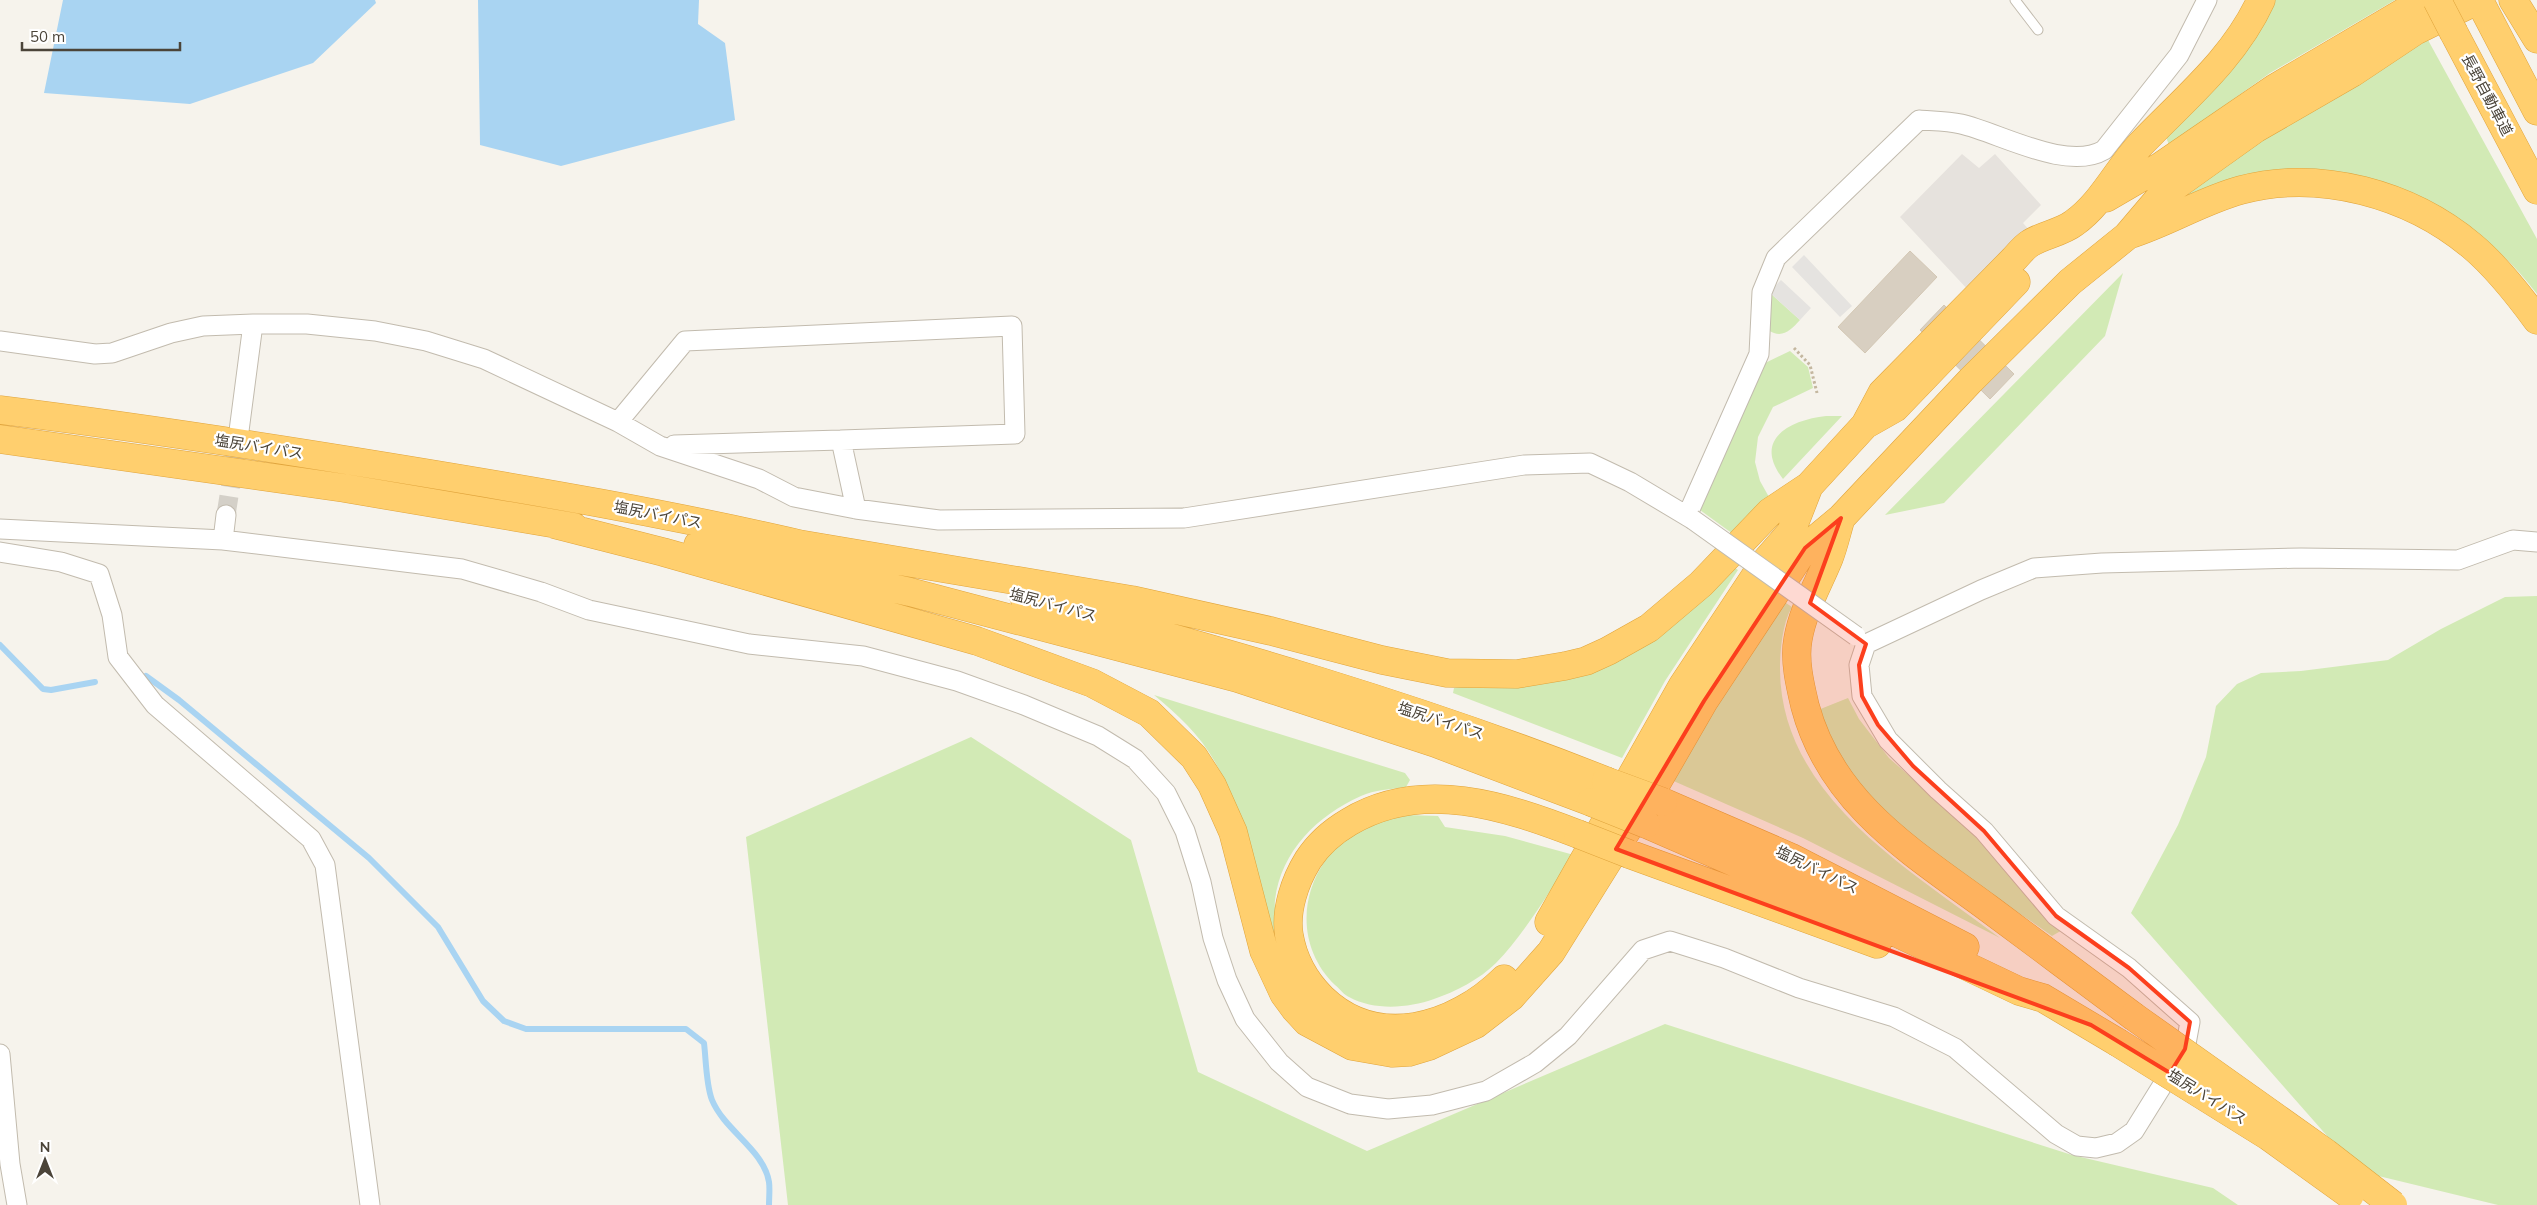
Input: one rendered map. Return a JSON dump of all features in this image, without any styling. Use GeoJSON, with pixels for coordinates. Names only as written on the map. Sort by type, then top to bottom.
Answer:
{"type":"FeatureCollection","features":[{"type":"Feature","properties":{"kind":"highway"},"geometry":{"type":"LineString","coordinates":[[793,543],[1132,600],[1271,630],[1382,660],[1447,673],[1517,674],[1542,672],[1586,661],[1649,628],[1701,584],[1770,512],[1809,486],[1865,425],[1882,393],[2018,254],[2030,244],[2073,224],[2094,205],[2140,146],[2192,96],[2222,62],[2244,32],[2261,0]]}},
{"type":"Feature","properties":{"kind":"highway"},"geometry":{"type":"LineString","coordinates":[[2094,205],[2161,166],[2275,88],[2404,12],[2430,0]]}},
{"type":"Feature","properties":{"kind":"highway","name":"長野自動車道"},"geometry":{"type":"LineString","coordinates":[[2437,0],[2537,190]]}},
{"type":"Feature","properties":{"kind":"highway"},"geometry":{"type":"LineString","coordinates":[[2514,2],[2537,39]]}},
{"type":"Feature","properties":{"kind":"highway"},"geometry":{"type":"LineString","coordinates":[[557,525],[662,552],[977,641],[1092,684],[1148,713],[1194,757],[1212,785],[1233,832],[1264,951],[1284,994],[1307,1022],[1352,1046],[1392,1053],[1429,1046],[1476,1024],[1511,997],[1551,952],[1654,787],[1704,701],[1805,548],[1841,518],[1899,454],[2070,282],[2127,236],[2161,196],[2255,129],[2352,73],[2415,31],[2482,6],[2537,111]]}},
{"type":"Feature","properties":{"kind":"highway"},"geometry":{"type":"LineString","coordinates":[[2127,236],[2242,190],[2290,184],[2357,189],[2406,206],[2472,246],[2518,293],[2537,320]]}},
{"type":"Feature","properties":{"kind":"highway","name":"塩尻バイパス"},"geometry":{"type":"LineString","coordinates":[[0,410],[184,435],[439,476],[636,511],[793,543],[1024,597],[1239,656],[1521,747],[1599,791],[1646,824],[1895,932],[2019,991],[2043,998],[2091,1025],[2268,1136],[2364,1205]]}},
{"type":"Feature","properties":{"kind":"highway","name":"塩尻バイパス"},"geometry":{"type":"LineString","coordinates":[[0,439],[344,488],[557,525],[676,540],[901,590],[1018,619],[1237,678],[1434,743],[1599,791],[1663,802],[1790,856],[1858,890],[2026,981],[2043,998]]}},
{"type":"Feature","properties":{"kind":"highway"},"geometry":{"type":"LineString","coordinates":[[1809,486],[1790,532],[1764,563],[1683,685],[1558,910],[1521,960],[1502,981],[1480,998],[1444,1020],[1413,1028],[1380,1028],[1363,1025],[1336,1010],[1314,990],[1298,964],[1288,934],[1290,902],[1302,869],[1314,851],[1330,834],[1372,810],[1412,800],[1436,798],[1459,800],[1537,818],[1578,834],[1629,854],[1834,927],[2091,1025]]}},
{"type":"Feature","properties":{"kind":"highway"},"geometry":{"type":"LineString","coordinates":[[1841,518],[1829,558],[1816,585],[1798,640],[1798,676],[1816,742],[1828,764],[1850,794],[1893,837],[2133,1016],[2326,1153],[2393,1205]]}},
{"type":"Feature","properties":{"kind":"street"},"geometry":{"type":"LineString","coordinates":[[1689,518],[1759,354],[1762,292],[1776,258],[1796,237],[1919,120],[1960,124],[2060,156],[2094,156],[2110,143],[2179,55],[2207,0]]}},
{"type":"Feature","properties":{"kind":"street"},"geometry":{"type":"LineString","coordinates":[[239,431],[253,324]]}},
{"type":"Feature","properties":{"kind":"street"},"geometry":{"type":"LineString","coordinates":[[0,341],[61,350],[112,353],[203,326],[307,324],[375,331],[426,341],[484,359],[618,422],[660,446],[759,479],[794,497],[856,509],[939,520],[1184,518],[1524,465],[1590,463],[1630,482],[1689,518],[1861,640]]}},
{"type":"Feature","properties":{"kind":"street"},"geometry":{"type":"LineString","coordinates":[[618,422],[685,342],[1012,326],[1016,434],[660,446]]}},
{"type":"Feature","properties":{"kind":"street"},"geometry":{"type":"LineString","coordinates":[[841,440],[856,509]]}},
{"type":"Feature","properties":{"kind":"street"},"geometry":{"type":"LineString","coordinates":[[0,444],[59,446]]}},
{"type":"Feature","properties":{"kind":"street"},"geometry":{"type":"LineString","coordinates":[[223,540],[226,515]]}},
{"type":"Feature","properties":{"kind":"street"},"geometry":{"type":"LineString","coordinates":[[0,529],[223,540],[462,569],[541,592],[589,610],[749,644],[863,656],[957,681],[1024,705],[1098,736],[1135,759],[1166,793],[1185,831],[1226,980],[1246,1019],[1279,1062],[1307,1087],[1350,1104],[1388,1109],[1432,1105],[1486,1091],[1534,1063],[1568,1036],[1643,950],[1670,941],[1724,958],[1799,988],[1894,1017],[1955,1048],[2056,1134],[2077,1146],[2096,1148],[2117,1144],[2134,1131],[2185,1049],[2190,1022],[2129,968],[2056,916],[1984,831],[1938,790],[1888,740],[1862,696],[1861,640]]}},
{"type":"Feature","properties":{"kind":"street"},"geometry":{"type":"LineString","coordinates":[[1861,640],[2034,568],[2102,563],[2291,558],[2458,560],[2512,540],[2537,542]]}},
{"type":"Feature","properties":{"kind":"street"},"geometry":{"type":"LineString","coordinates":[[0,552],[61,562],[98,574],[112,615],[118,657],[155,705],[311,839],[325,865],[370,1205]]}},
{"type":"Feature","properties":{"kind":"street"},"geometry":{"type":"LineString","coordinates":[[0,1054],[10,1164],[17,1205]]}},
{"type":"Feature","properties":{"kind":"lane"},"geometry":{"type":"LineString","coordinates":[[2015,0],[2038,30]]}},
{"type":"Feature","properties":{"kind":"path"},"geometry":{"type":"LineString","coordinates":[[1794,348],[1810,366],[1817,393]]}},
{"type":"Feature","properties":{"kind":"highlighted area"},"geometry":{"type":"Polygon","coordinates":[[[1841,518],[1810,603],[1866,644],[1859,665],[1862,696],[1878,725],[1913,766],[1984,831],[2056,916],[2129,968],[2190,1022],[2185,1049],[2170,1073],[2091,1025],[1616,849],[1704,701],[1805,548],[1841,518]]]}},
{"type":"Feature","properties":{"kind":"shaded area"},"geometry":{"type":"Polygon","coordinates":[[[1962,154],[1979,168],[1995,154],[2041,205],[2023,223],[2030,231],[1970,292],[1900,217],[1962,154]]]}},
{"type":"Feature","properties":{"kind":"shaded area"},"geometry":{"type":"Polygon","coordinates":[[[1804,255],[1852,306],[1840,317],[1792,267],[1804,255]]]}},
{"type":"Feature","properties":{"kind":"shaded area"},"geometry":{"type":"Polygon","coordinates":[[[1781,280],[1811,308],[1800,320],[1769,292],[1781,280]]]}},
{"type":"Feature","properties":{"kind":"green space"},"geometry":{"type":"Polygon","coordinates":[[[2274,0],[2395,0],[2270,73],[2169,145],[2166,137],[2274,0]]]}},
{"type":"Feature","properties":{"kind":"green space"},"geometry":{"type":"Polygon","coordinates":[[[2428,40],[2537,239],[2537,294],[2503,256],[2464,223],[2420,197],[2372,179],[2304,171],[2273,171],[2231,180],[2176,200],[2245,150],[2326,98],[2428,40]]]}},
{"type":"Feature","properties":{"kind":"green space"},"geometry":{"type":"Polygon","coordinates":[[[2123,273],[2105,336],[1944,503],[1885,515],[2123,273]]]}},
{"type":"Feature","properties":{"kind":"green space"},"geometry":{"type":"Polygon","coordinates":[[[1769,292],[1800,320],[1782,334],[1773,333],[1768,330],[1769,292]]]}},
{"type":"Feature","properties":{"kind":"green space"},"geometry":{"type":"Polygon","coordinates":[[[1790,351],[1808,367],[1813,388],[1773,407],[1758,437],[1755,462],[1760,481],[1769,497],[1733,534],[1700,510],[1763,364],[1790,351]]]}},
{"type":"Feature","properties":{"kind":"green space"},"geometry":{"type":"Polygon","coordinates":[[[1826,416],[1842,416],[1783,479],[1774,465],[1772,453],[1773,443],[1779,434],[1788,427],[1800,422],[1826,416]]]}},
{"type":"Feature","properties":{"kind":"green space"},"geometry":{"type":"Polygon","coordinates":[[[1732,566],[1738,570],[1665,681],[1622,758],[1453,693],[1454,688],[1472,685],[1518,686],[1732,566]]]}},
{"type":"Feature","properties":{"kind":"green space"},"geometry":{"type":"Polygon","coordinates":[[[2537,596],[2537,1205],[2498,1205],[2358,1171],[2131,913],[2178,825],[2206,757],[2216,706],[2237,684],[2261,673],[2301,671],[2388,660],[2441,629],[2505,597],[2537,596]]]}},
{"type":"Feature","properties":{"kind":"green space"},"geometry":{"type":"Polygon","coordinates":[[[1783,601],[1792,607],[1784,629],[1780,670],[1786,715],[1802,756],[1827,793],[1857,826],[1892,857],[2000,938],[1803,838],[1669,779],[1783,601]]]}},
{"type":"Feature","properties":{"kind":"green space"},"geometry":{"type":"Polygon","coordinates":[[[1154,695],[1405,773],[1410,780],[1406,787],[1372,792],[1345,804],[1316,824],[1304,837],[1285,866],[1279,882],[1275,904],[1279,935],[1268,936],[1240,823],[1233,801],[1215,762],[1188,726],[1154,695]]]}},
{"type":"Feature","properties":{"kind":"green space"},"geometry":{"type":"Polygon","coordinates":[[[1848,698],[1859,719],[1889,758],[1979,837],[2064,929],[2052,936],[1951,865],[1917,839],[1885,810],[1857,779],[1834,746],[1818,710],[1848,698]]]}},
{"type":"Feature","properties":{"kind":"green space"},"geometry":{"type":"Polygon","coordinates":[[[971,737],[1131,840],[1198,1072],[1367,1151],[1665,1024],[2072,1155],[2213,1188],[2238,1205],[788,1205],[746,837],[971,737]]]}},
{"type":"Feature","properties":{"kind":"green space"},"geometry":{"type":"Polygon","coordinates":[[[1408,815],[1438,816],[1445,827],[1505,836],[1574,855],[1517,938],[1496,963],[1483,974],[1459,989],[1424,1002],[1392,1007],[1380,1006],[1347,996],[1323,972],[1309,941],[1307,908],[1316,876],[1325,861],[1344,838],[1359,829],[1383,820],[1408,815]]]}},
{"type":"Feature","properties":{"kind":"water"},"geometry":{"type":"Polygon","coordinates":[[[63,0],[375,0],[376,3],[313,63],[190,104],[44,93],[63,0]]]}},
{"type":"Feature","properties":{"kind":"water"},"geometry":{"type":"Polygon","coordinates":[[[478,0],[699,0],[698,24],[725,43],[735,120],[561,166],[480,145],[478,0]]]}},
{"type":"Feature","properties":{"kind":"building"},"geometry":{"type":"Polygon","coordinates":[[[1910,251],[1937,277],[1865,353],[1838,327],[1910,251]]]}},
{"type":"Feature","properties":{"kind":"building"},"geometry":{"type":"Polygon","coordinates":[[[1944,305],[2014,374],[1990,399],[1920,330],[1944,305]]]}},
{"type":"Feature","properties":{"kind":"waterway"},"geometry":{"type":"LineString","coordinates":[[0,645],[43,689],[51,690],[95,682]]}},
{"type":"Feature","properties":{"kind":"waterway"},"geometry":{"type":"LineString","coordinates":[[146,676],[179,700],[369,858],[438,927],[483,1001],[504,1021],[526,1029],[686,1029],[704,1043],[707,1080],[712,1100],[718,1111],[752,1150],[766,1171],[769,1182],[769,1205]]}},
{"type":"Feature","properties":{"kind":"tunnel"},"geometry":{"type":"LineString","coordinates":[[226,515],[239,432]]}}]}
